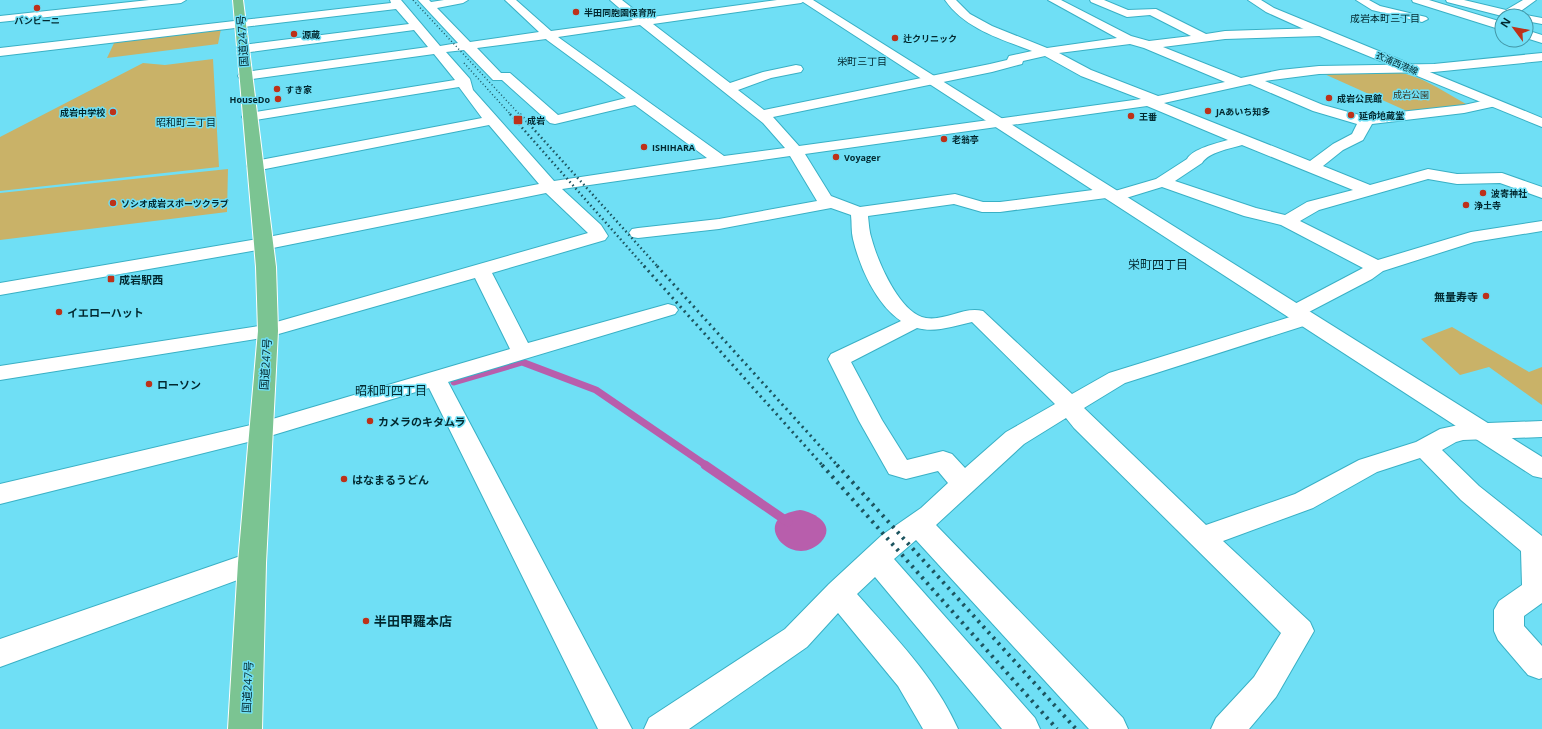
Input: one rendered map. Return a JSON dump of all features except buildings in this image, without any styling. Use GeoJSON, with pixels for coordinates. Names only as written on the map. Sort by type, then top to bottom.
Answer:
{"type":"FeatureCollection","features":[{"type":"Feature","properties":{"kind":"highway","name":"国道247号"},"geometry":{"type":"LineString","coordinates":[[238,0],[249,117],[266,267],[268,331],[252,563],[245,729]]}},
{"type":"Feature","properties":{"kind":"street"},"geometry":{"type":"LineString","coordinates":[[0,20],[180,0]]}},
{"type":"Feature","properties":{"kind":"street"},"geometry":{"type":"LineString","coordinates":[[426,3],[463,0]]}},
{"type":"Feature","properties":{"kind":"street"},"geometry":{"type":"LineString","coordinates":[[510,0],[548,35],[722,161]]}},
{"type":"Feature","properties":{"kind":"street"},"geometry":{"type":"LineString","coordinates":[[615,0],[762,115],[795,152],[825,200],[859,212],[954,199],[982,207],[1000,207],[1111,195],[1162,182],[1196,160],[1195,158],[1213,149],[1244,140]]}},
{"type":"Feature","properties":{"kind":"street"},"geometry":{"type":"LineString","coordinates":[[245,76],[802,0]]}},
{"type":"Feature","properties":{"kind":"street"},"geometry":{"type":"LineString","coordinates":[[805,0],[1542,469]]}},
{"type":"Feature","properties":{"kind":"street"},"geometry":{"type":"LineString","coordinates":[[950,0],[966,16],[988,29],[1046,52],[1086,73],[1154,101],[1203,126],[1313,166],[1371,191]]}},
{"type":"Feature","properties":{"kind":"street"},"geometry":{"type":"LineString","coordinates":[[1053,0],[1131,40],[1318,108],[1366,122]]}},
{"type":"Feature","properties":{"kind":"street"},"geometry":{"type":"LineString","coordinates":[[1095,0],[1127,14],[1152,11],[1206,38]]}},
{"type":"Feature","properties":{"kind":"street","name":"衣浦西港線"},"geometry":{"type":"LineString","coordinates":[[1253,0],[1270,10],[1321,32],[1542,123]]}},
{"type":"Feature","properties":{"kind":"street"},"geometry":{"type":"LineString","coordinates":[[1361,0],[1376,8],[1422,19]]}},
{"type":"Feature","properties":{"kind":"street"},"geometry":{"type":"LineString","coordinates":[[1417,0],[1450,5],[1469,5],[1494,11]]}},
{"type":"Feature","properties":{"kind":"street"},"geometry":{"type":"LineString","coordinates":[[1521,8],[1531,0]]}},
{"type":"Feature","properties":{"kind":"street"},"geometry":{"type":"LineString","coordinates":[[0,52],[241,24],[397,3],[465,82],[468,92],[549,186],[595,230],[599,236],[268,331],[0,373]]}},
{"type":"Feature","properties":{"kind":"street"},"geometry":{"type":"LineString","coordinates":[[426,3],[466,46],[498,77],[505,76],[555,120],[637,100]]}},
{"type":"Feature","properties":{"kind":"street"},"geometry":{"type":"LineString","coordinates":[[691,4],[701,14]]}},
{"type":"Feature","properties":{"kind":"street"},"geometry":{"type":"LineString","coordinates":[[1450,5],[1494,23]]}},
{"type":"Feature","properties":{"kind":"street"},"geometry":{"type":"LineString","coordinates":[[243,49],[417,26]]}},
{"type":"Feature","properties":{"kind":"street"},"geometry":{"type":"LineString","coordinates":[[1148,45],[1206,38],[1225,34],[1266,35],[1321,32]]}},
{"type":"Feature","properties":{"kind":"street"},"geometry":{"type":"LineString","coordinates":[[762,115],[992,68],[1017,61],[1013,59],[1046,52],[1131,40]]}},
{"type":"Feature","properties":{"kind":"street"},"geometry":{"type":"LineString","coordinates":[[0,289],[263,244],[588,179],[795,152],[1154,101],[1280,74],[1312,70],[1434,68],[1542,57]]}},
{"type":"Feature","properties":{"kind":"street"},"geometry":{"type":"LineString","coordinates":[[727,89],[768,75],[796,69]]}},
{"type":"Feature","properties":{"kind":"street"},"geometry":{"type":"LineString","coordinates":[[249,117],[465,82]]}},
{"type":"Feature","properties":{"kind":"street"},"geometry":{"type":"LineString","coordinates":[[1313,166],[1338,147],[1358,137],[1366,122],[1372,119],[1464,108],[1491,103]]}},
{"type":"Feature","properties":{"kind":"street"},"geometry":{"type":"LineString","coordinates":[[255,166],[492,120]]}},
{"type":"Feature","properties":{"kind":"street"},"geometry":{"type":"LineString","coordinates":[[1287,221],[1313,206],[1428,174],[1457,179],[1502,178],[1542,193]]}},
{"type":"Feature","properties":{"kind":"street"},"geometry":{"type":"LineString","coordinates":[[1162,182],[1250,212],[1287,221],[1376,267]]}},
{"type":"Feature","properties":{"kind":"street"},"geometry":{"type":"LineString","coordinates":[[638,233],[719,224],[832,203]]}},
{"type":"Feature","properties":{"kind":"street"},"geometry":{"type":"LineString","coordinates":[[859,212],[862,223],[862,241],[871,267],[899,311],[914,321],[932,323],[976,315],[1070,407],[1082,422],[1299,631],[1265,687],[1228,729]]}},
{"type":"Feature","properties":{"kind":"street"},"geometry":{"type":"LineString","coordinates":[[661,729],[796,638],[839,593],[892,543],[918,524],[1015,438],[1117,378],[1300,316],[1341,286],[1366,275],[1376,267],[1471,237],[1542,226]]}},
{"type":"Feature","properties":{"kind":"street"},"geometry":{"type":"LineString","coordinates":[[481,270],[522,352]]}},
{"type":"Feature","properties":{"kind":"street"},"geometry":{"type":"LineString","coordinates":[[0,494],[260,431],[522,352],[668,310]]}},
{"type":"Feature","properties":{"kind":"street"},"geometry":{"type":"LineString","coordinates":[[914,321],[904,328],[839,359],[871,421],[898,467],[906,470],[943,460],[964,484]]}},
{"type":"Feature","properties":{"kind":"street"},"geometry":{"type":"LineString","coordinates":[[435,378],[615,729]]}},
{"type":"Feature","properties":{"kind":"street"},"geometry":{"type":"LineString","coordinates":[[1203,537],[1304,501],[1368,466],[1425,448],[1449,435],[1463,432],[1542,429]]}},
{"type":"Feature","properties":{"kind":"street"},"geometry":{"type":"LineString","coordinates":[[1425,448],[1470,493],[1535,546],[1537,591],[1508,610],[1509,630],[1539,665]]}},
{"type":"Feature","properties":{"kind":"street"},"geometry":{"type":"LineString","coordinates":[[918,524],[1111,729]]}},
{"type":"Feature","properties":{"kind":"street"},"geometry":{"type":"LineString","coordinates":[[876,558],[1023,729]]}},
{"type":"Feature","properties":{"kind":"street"},"geometry":{"type":"LineString","coordinates":[[0,653],[252,563]]}},
{"type":"Feature","properties":{"kind":"street"},"geometry":{"type":"LineString","coordinates":[[839,593],[909,676],[941,729]]}},
{"type":"Feature","properties":{"kind":"green space"},"geometry":{"type":"Polygon","coordinates":[[[221,29],[218,44],[107,58],[115,41],[221,29]]]}},
{"type":"Feature","properties":{"kind":"green space","name":"成岩中学校"},"geometry":{"type":"Polygon","coordinates":[[[213,59],[219,167],[0,191],[0,137],[143,63],[165,65],[213,59]]]}},
{"type":"Feature","properties":{"kind":"green space","name":"成岩公園"},"geometry":{"type":"Polygon","coordinates":[[[1396,72],[1424,81],[1468,105],[1409,112],[1322,73],[1396,72]]]}},
{"type":"Feature","properties":{"kind":"green space","name":"ソシオ成岩スポーツクラブ"},"geometry":{"type":"Polygon","coordinates":[[[228,169],[227,212],[0,240],[0,193],[228,169]]]}},
{"type":"Feature","properties":{"kind":"green space"},"geometry":{"type":"Polygon","coordinates":[[[1452,327],[1529,372],[1542,367],[1542,405],[1489,367],[1460,375],[1421,339],[1452,327]]]}},
{"type":"Feature","properties":{"kind":"shaded area"},"geometry":{"type":"Polygon","coordinates":[[[800,510],[811,513],[822,520],[826,530],[825,536],[821,542],[809,550],[797,551],[787,547],[779,540],[775,531],[776,522],[784,515],[800,510]]]}},
{"type":"Feature","properties":{"kind":"waterway"},"geometry":{"type":"LineString","coordinates":[[454,382],[522,362],[596,390],[707,466]]}},
{"type":"Feature","properties":{"kind":"waterway"},"geometry":{"type":"LineString","coordinates":[[705,465],[788,522]]}},
{"type":"Feature","properties":{"kind":"railway"},"geometry":{"type":"LineString","coordinates":[[413,0],[520,115]]}},
{"type":"Feature","properties":{"kind":"railway"},"geometry":{"type":"LineString","coordinates":[[464,63],[511,115]]}},
{"type":"Feature","properties":{"kind":"railway"},"geometry":{"type":"LineString","coordinates":[[510,114],[645,267]]}},
{"type":"Feature","properties":{"kind":"railway"},"geometry":{"type":"LineString","coordinates":[[520,114],[658,267]]}},
{"type":"Feature","properties":{"kind":"railway"},"geometry":{"type":"LineString","coordinates":[[644,266],[823,466]]}},
{"type":"Feature","properties":{"kind":"railway"},"geometry":{"type":"LineString","coordinates":[[657,266],[838,466]]}},
{"type":"Feature","properties":{"kind":"railway"},"geometry":{"type":"LineString","coordinates":[[822,465],[1057,729]]}},
{"type":"Feature","properties":{"kind":"railway"},"geometry":{"type":"LineString","coordinates":[[837,465],[1076,729]]}},
{"type":"Feature","properties":{"kind":"place","name":"バンビーニ"},"geometry":{"type":"Point","coordinates":[37,8]}},
{"type":"Feature","properties":{"kind":"place","name":"半田同胞園保育所"},"geometry":{"type":"Point","coordinates":[576,12]}},
{"type":"Feature","properties":{"kind":"place","name":"源蔵"},"geometry":{"type":"Point","coordinates":[294,34]}},
{"type":"Feature","properties":{"kind":"place","name":"辻クリニック"},"geometry":{"type":"Point","coordinates":[895,38]}},
{"type":"Feature","properties":{"kind":"place","name":"すき家"},"geometry":{"type":"Point","coordinates":[277,89]}},
{"type":"Feature","properties":{"kind":"place","name":"成岩公民館"},"geometry":{"type":"Point","coordinates":[1329,98]}},
{"type":"Feature","properties":{"kind":"place","name":"HouseDo"},"geometry":{"type":"Point","coordinates":[278,99]}},
{"type":"Feature","properties":{"kind":"place","name":"JAあいち知多"},"geometry":{"type":"Point","coordinates":[1208,111]}},
{"type":"Feature","properties":{"kind":"place","name":"成岩中学校"},"geometry":{"type":"Point","coordinates":[113,112]}},
{"type":"Feature","properties":{"kind":"place","name":"延命地蔵堂"},"geometry":{"type":"Point","coordinates":[1351,115]}},
{"type":"Feature","properties":{"kind":"place","name":"王番"},"geometry":{"type":"Point","coordinates":[1131,116]}},
{"type":"Feature","properties":{"kind":"place","name":"成岩"},"geometry":{"type":"Point","coordinates":[518,120]}},
{"type":"Feature","properties":{"kind":"place","name":"老翁亭"},"geometry":{"type":"Point","coordinates":[944,139]}},
{"type":"Feature","properties":{"kind":"place","name":"ISHIHARA"},"geometry":{"type":"Point","coordinates":[644,147]}},
{"type":"Feature","properties":{"kind":"place","name":"Voyager"},"geometry":{"type":"Point","coordinates":[836,157]}},
{"type":"Feature","properties":{"kind":"place","name":"波寄神社"},"geometry":{"type":"Point","coordinates":[1483,193]}},
{"type":"Feature","properties":{"kind":"place","name":"ソシオ成岩スポーツクラブ"},"geometry":{"type":"Point","coordinates":[113,203]}},
{"type":"Feature","properties":{"kind":"place","name":"浄土寺"},"geometry":{"type":"Point","coordinates":[1466,205]}},
{"type":"Feature","properties":{"kind":"place","name":"成岩駅西"},"geometry":{"type":"Point","coordinates":[111,279]}},
{"type":"Feature","properties":{"kind":"place","name":"無量寿寺"},"geometry":{"type":"Point","coordinates":[1486,296]}},
{"type":"Feature","properties":{"kind":"place","name":"イエローハット"},"geometry":{"type":"Point","coordinates":[59,312]}},
{"type":"Feature","properties":{"kind":"place","name":"ローソン"},"geometry":{"type":"Point","coordinates":[149,384]}},
{"type":"Feature","properties":{"kind":"place","name":"カメラのキタムラ"},"geometry":{"type":"Point","coordinates":[370,421]}},
{"type":"Feature","properties":{"kind":"place","name":"はなまるうどん"},"geometry":{"type":"Point","coordinates":[344,479]}},
{"type":"Feature","properties":{"kind":"place","name":"半田甲羅本店"},"geometry":{"type":"Point","coordinates":[366,621]}},
{"type":"Feature","properties":{"kind":"district","name":"成岩本町三丁目"},"geometry":{"type":"Point","coordinates":[1385,18]}},
{"type":"Feature","properties":{"kind":"district","name":"栄町三丁目"},"geometry":{"type":"Point","coordinates":[862,61]}},
{"type":"Feature","properties":{"kind":"district","name":"昭和町三丁目"},"geometry":{"type":"Point","coordinates":[186,122]}},
{"type":"Feature","properties":{"kind":"district","name":"栄町四丁目"},"geometry":{"type":"Point","coordinates":[1158,264]}},
{"type":"Feature","properties":{"kind":"district","name":"昭和町四丁目"},"geometry":{"type":"Point","coordinates":[391,390]}}]}
